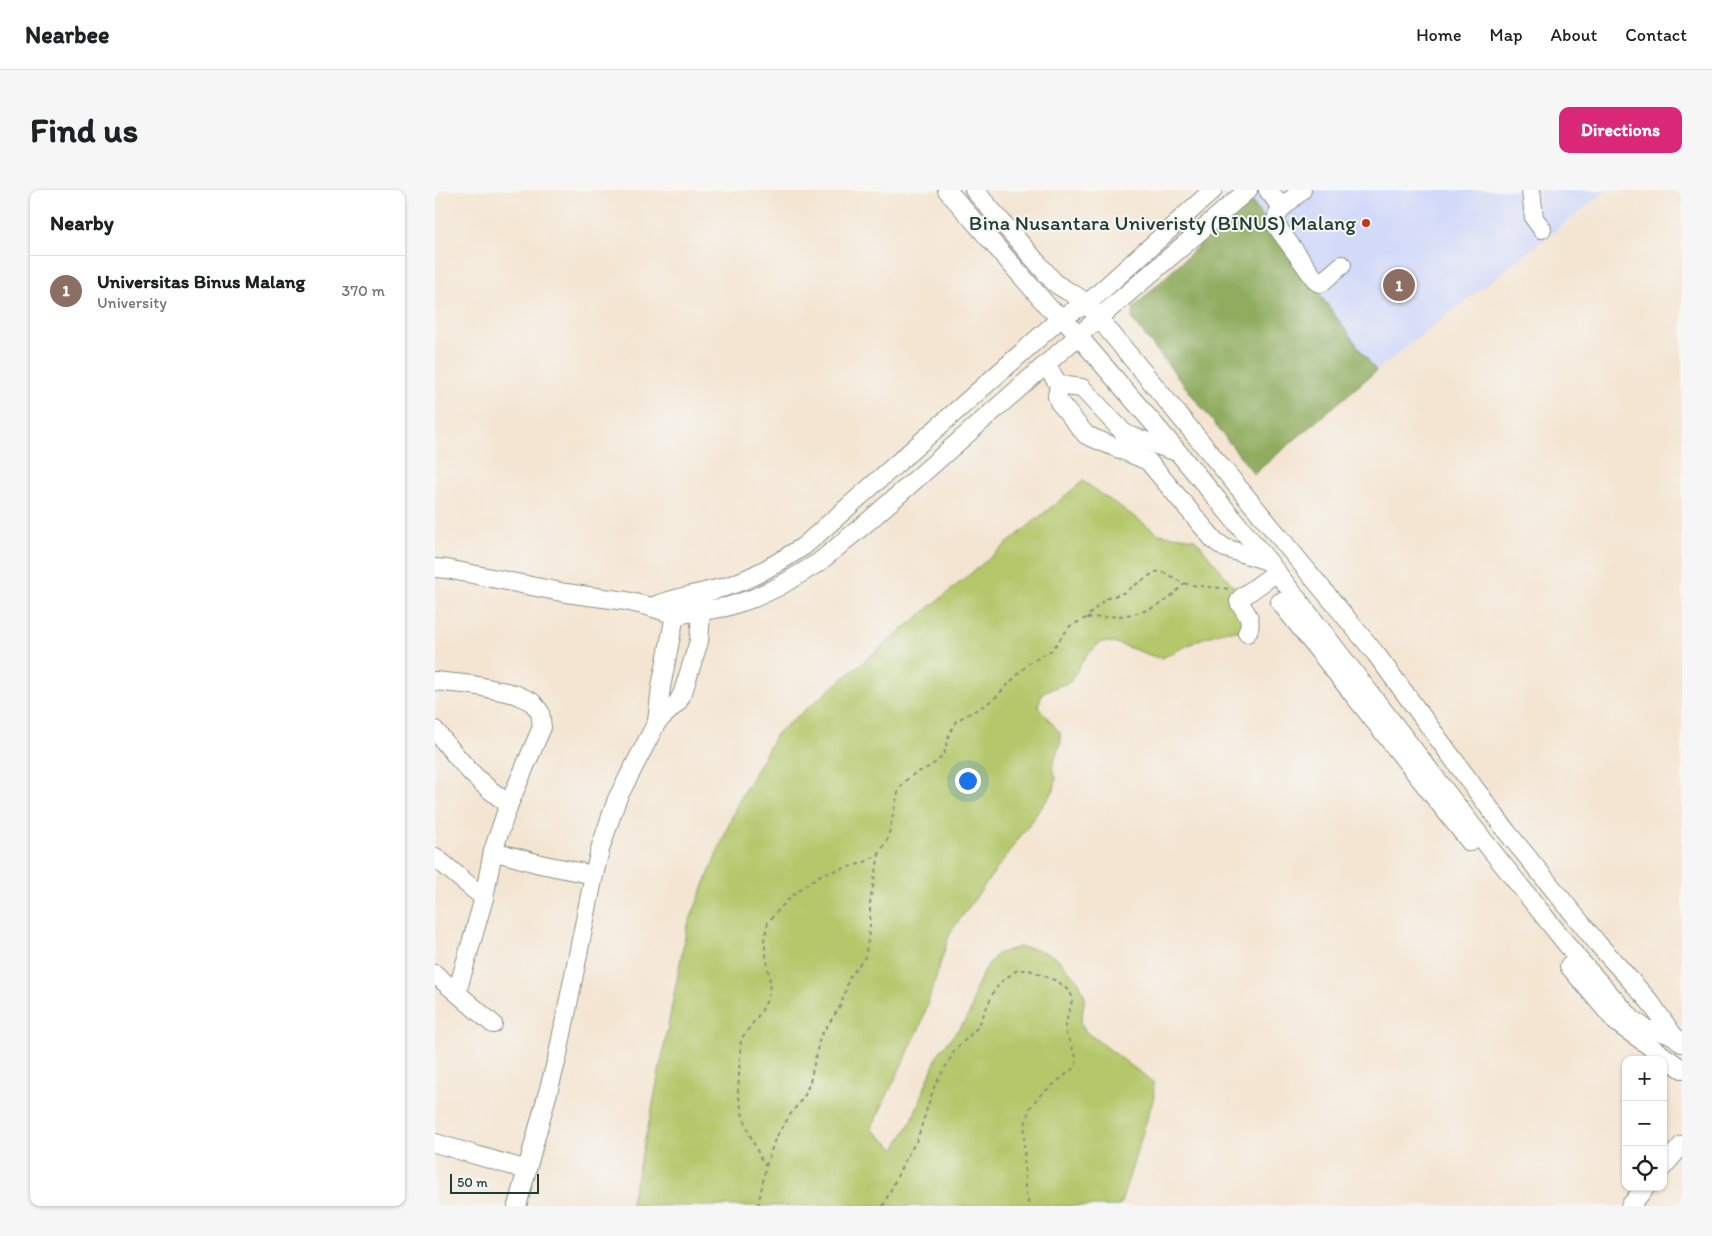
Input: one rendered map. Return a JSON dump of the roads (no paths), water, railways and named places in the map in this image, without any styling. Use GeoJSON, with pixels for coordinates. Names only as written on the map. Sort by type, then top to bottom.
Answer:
{"type":"FeatureCollection","features":[{"type":"Feature","properties":{"kind":"street"},"geometry":{"type":"LineString","coordinates":[[947,190],[1050,309],[1062,317],[1178,452],[1353,669],[1501,863],[1580,961],[1633,1020],[1646,1028],[1677,1039]]}},
{"type":"Feature","properties":{"kind":"street"},"geometry":{"type":"LineString","coordinates":[[974,190],[1055,283],[1079,296],[1087,304],[1376,654],[1520,849],[1598,944],[1650,1002],[1677,1039]]}},
{"type":"Feature","properties":{"kind":"street"},"geometry":{"type":"LineString","coordinates":[[675,607],[702,593],[728,586],[770,568],[804,546],[1062,317],[1087,304],[1213,190]]}},
{"type":"Feature","properties":{"kind":"street"},"geometry":{"type":"LineString","coordinates":[[435,568],[566,593],[702,612],[754,598],[778,587],[818,563],[871,519],[1247,190]]}},
{"type":"Feature","properties":{"kind":"street"},"geometry":{"type":"LineString","coordinates":[[1268,190],[1282,208]]}},
{"type":"Feature","properties":{"kind":"street"},"geometry":{"type":"LineString","coordinates":[[1302,190],[1282,208],[1276,216],[1275,223],[1314,280],[1321,283],[1342,265]]}},
{"type":"Feature","properties":{"kind":"street"},"geometry":{"type":"LineString","coordinates":[[1531,190],[1533,218],[1542,229]]}},
{"type":"Feature","properties":{"kind":"street"},"geometry":{"type":"LineString","coordinates":[[1046,365],[1059,385],[1057,396],[1059,402],[1086,435],[1148,461],[1214,540],[1225,548],[1272,567]]}},
{"type":"Feature","properties":{"kind":"street"},"geometry":{"type":"LineString","coordinates":[[1059,385],[1082,388],[1125,434],[1178,452]]}},
{"type":"Feature","properties":{"kind":"street"},"geometry":{"type":"LineString","coordinates":[[1178,452],[1198,439]]}},
{"type":"Feature","properties":{"kind":"street"},"geometry":{"type":"LineString","coordinates":[[855,499],[871,519]]}},
{"type":"Feature","properties":{"kind":"street"},"geometry":{"type":"LineString","coordinates":[[1247,632],[1250,621],[1239,602],[1272,567]]}},
{"type":"Feature","properties":{"kind":"street"},"geometry":{"type":"LineString","coordinates":[[517,1206],[557,1059],[601,846],[617,799],[657,722],[678,702],[683,692],[699,641],[702,593]]}},
{"type":"Feature","properties":{"kind":"street"},"geometry":{"type":"LineString","coordinates":[[1280,602],[1603,1008],[1617,1023],[1682,1069]]}},
{"type":"Feature","properties":{"kind":"street"},"geometry":{"type":"LineString","coordinates":[[657,722],[661,686],[675,607]]}},
{"type":"Feature","properties":{"kind":"street"},"geometry":{"type":"LineString","coordinates":[[435,681],[473,685],[515,694],[532,702],[540,712],[542,727],[509,804],[493,851],[484,898],[457,992]]}},
{"type":"Feature","properties":{"kind":"street"},"geometry":{"type":"LineString","coordinates":[[435,730],[464,767],[476,779],[490,792],[509,804]]}},
{"type":"Feature","properties":{"kind":"street"},"geometry":{"type":"LineString","coordinates":[[1488,846],[1507,832]]}},
{"type":"Feature","properties":{"kind":"street"},"geometry":{"type":"LineString","coordinates":[[1501,863],[1520,849]]}},
{"type":"Feature","properties":{"kind":"street"},"geometry":{"type":"LineString","coordinates":[[493,851],[540,864],[594,875]]}},
{"type":"Feature","properties":{"kind":"street"},"geometry":{"type":"LineString","coordinates":[[435,857],[484,898]]}},
{"type":"Feature","properties":{"kind":"street"},"geometry":{"type":"LineString","coordinates":[[435,974],[493,1024]]}},
{"type":"Feature","properties":{"kind":"street"},"geometry":{"type":"LineString","coordinates":[[435,1143],[527,1170]]}},
{"type":"Feature","properties":{"kind":"street"},"geometry":{"type":"LineString","coordinates":[[1667,1162],[1682,1145]]}},
{"type":"Feature","properties":{"kind":"street"},"geometry":{"type":"LineString","coordinates":[[1630,1206],[1643,1191]]}},
{"type":"Feature","properties":{"kind":"place","name":"Bina Nusantara Univeristy (BINUS) Malang"},"geometry":{"type":"Point","coordinates":[1366,223]}},
{"type":"Feature","properties":{"kind":"place","name":"Universitas Binus Malang"},"geometry":{"type":"Point","coordinates":[1399,285]}}]}
